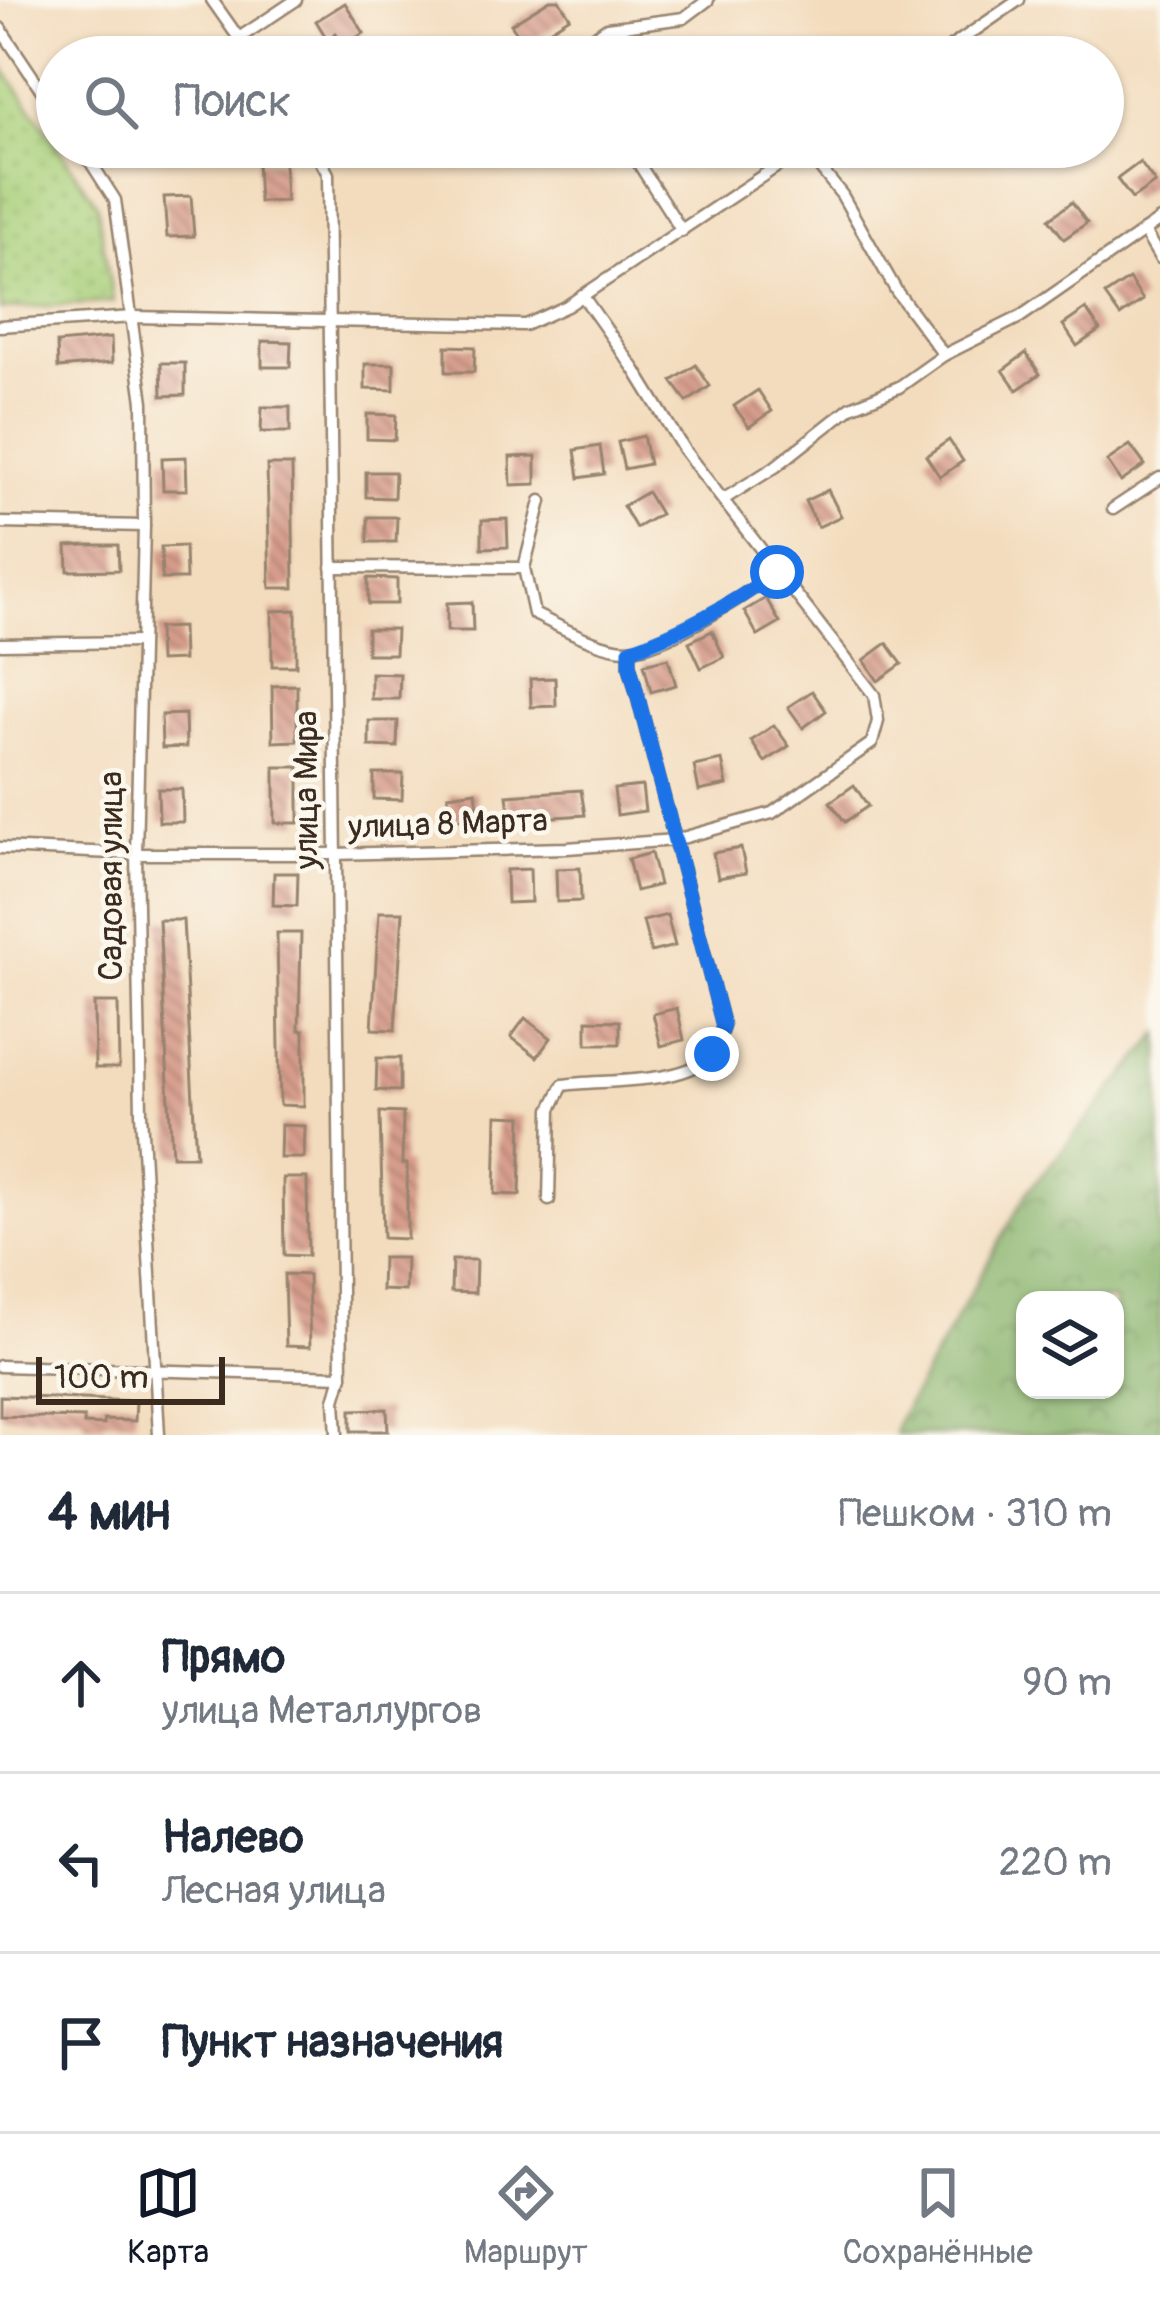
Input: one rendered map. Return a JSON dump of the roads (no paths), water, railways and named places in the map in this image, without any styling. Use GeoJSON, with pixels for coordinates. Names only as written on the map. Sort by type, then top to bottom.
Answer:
{"type":"FeatureCollection","features":[{"type":"Feature","properties":{"kind":"street"},"geometry":{"type":"LineString","coordinates":[[212,0],[238,36]]}},
{"type":"Feature","properties":{"kind":"street"},"geometry":{"type":"LineString","coordinates":[[242,36],[296,0]]}},
{"type":"Feature","properties":{"kind":"street"},"geometry":{"type":"LineString","coordinates":[[595,36],[607,28],[684,18],[695,5],[708,0]]}},
{"type":"Feature","properties":{"kind":"street"},"geometry":{"type":"LineString","coordinates":[[967,36],[1019,0]]}},
{"type":"Feature","properties":{"kind":"street"},"geometry":{"type":"LineString","coordinates":[[0,28],[36,84]]}},
{"type":"Feature","properties":{"kind":"street","name":"Садовая улица"},"geometry":{"type":"LineString","coordinates":[[94,168],[115,200],[143,402],[136,854],[141,1113],[159,1435]]}},
{"type":"Feature","properties":{"kind":"street","name":"улица Мира"},"geometry":{"type":"LineString","coordinates":[[325,168],[331,320],[333,854],[342,1160],[342,1376],[335,1400],[337,1435]]}},
{"type":"Feature","properties":{"kind":"street"},"geometry":{"type":"LineString","coordinates":[[642,168],[682,231]]}},
{"type":"Feature","properties":{"kind":"street"},"geometry":{"type":"LineString","coordinates":[[0,326],[133,317],[525,325],[582,296],[774,168]]}},
{"type":"Feature","properties":{"kind":"street"},"geometry":{"type":"LineString","coordinates":[[821,168],[842,195],[897,292],[944,356]]}},
{"type":"Feature","properties":{"kind":"street"},"geometry":{"type":"LineString","coordinates":[[724,499],[775,467],[851,407],[898,388],[944,356],[1020,317],[1160,220]]}},
{"type":"Feature","properties":{"kind":"street"},"geometry":{"type":"LineString","coordinates":[[1144,231],[1160,258]]}},
{"type":"Feature","properties":{"kind":"street"},"geometry":{"type":"LineString","coordinates":[[541,501],[524,568],[533,614],[580,637],[630,650],[671,635],[739,599],[777,572],[684,450],[582,296]]}},
{"type":"Feature","properties":{"kind":"street"},"geometry":{"type":"LineString","coordinates":[[1113,509],[1160,478]]}},
{"type":"Feature","properties":{"kind":"street"},"geometry":{"type":"LineString","coordinates":[[0,524],[144,526]]}},
{"type":"Feature","properties":{"kind":"street"},"geometry":{"type":"LineString","coordinates":[[332,567],[524,568]]}},
{"type":"Feature","properties":{"kind":"street","name":"улица 8 Марта"},"geometry":{"type":"LineString","coordinates":[[0,848],[333,854],[567,848],[676,840],[772,813],[872,742],[878,721],[874,695],[777,572]]}},
{"type":"Feature","properties":{"kind":"street"},"geometry":{"type":"LineString","coordinates":[[0,644],[141,642]]}},
{"type":"Feature","properties":{"kind":"street"},"geometry":{"type":"LineString","coordinates":[[549,1200],[551,1109],[563,1085],[694,1069],[712,1054],[723,1026],[630,667],[630,650]]}},
{"type":"Feature","properties":{"kind":"street"},"geometry":{"type":"LineString","coordinates":[[0,1366],[342,1376]]}}]}
